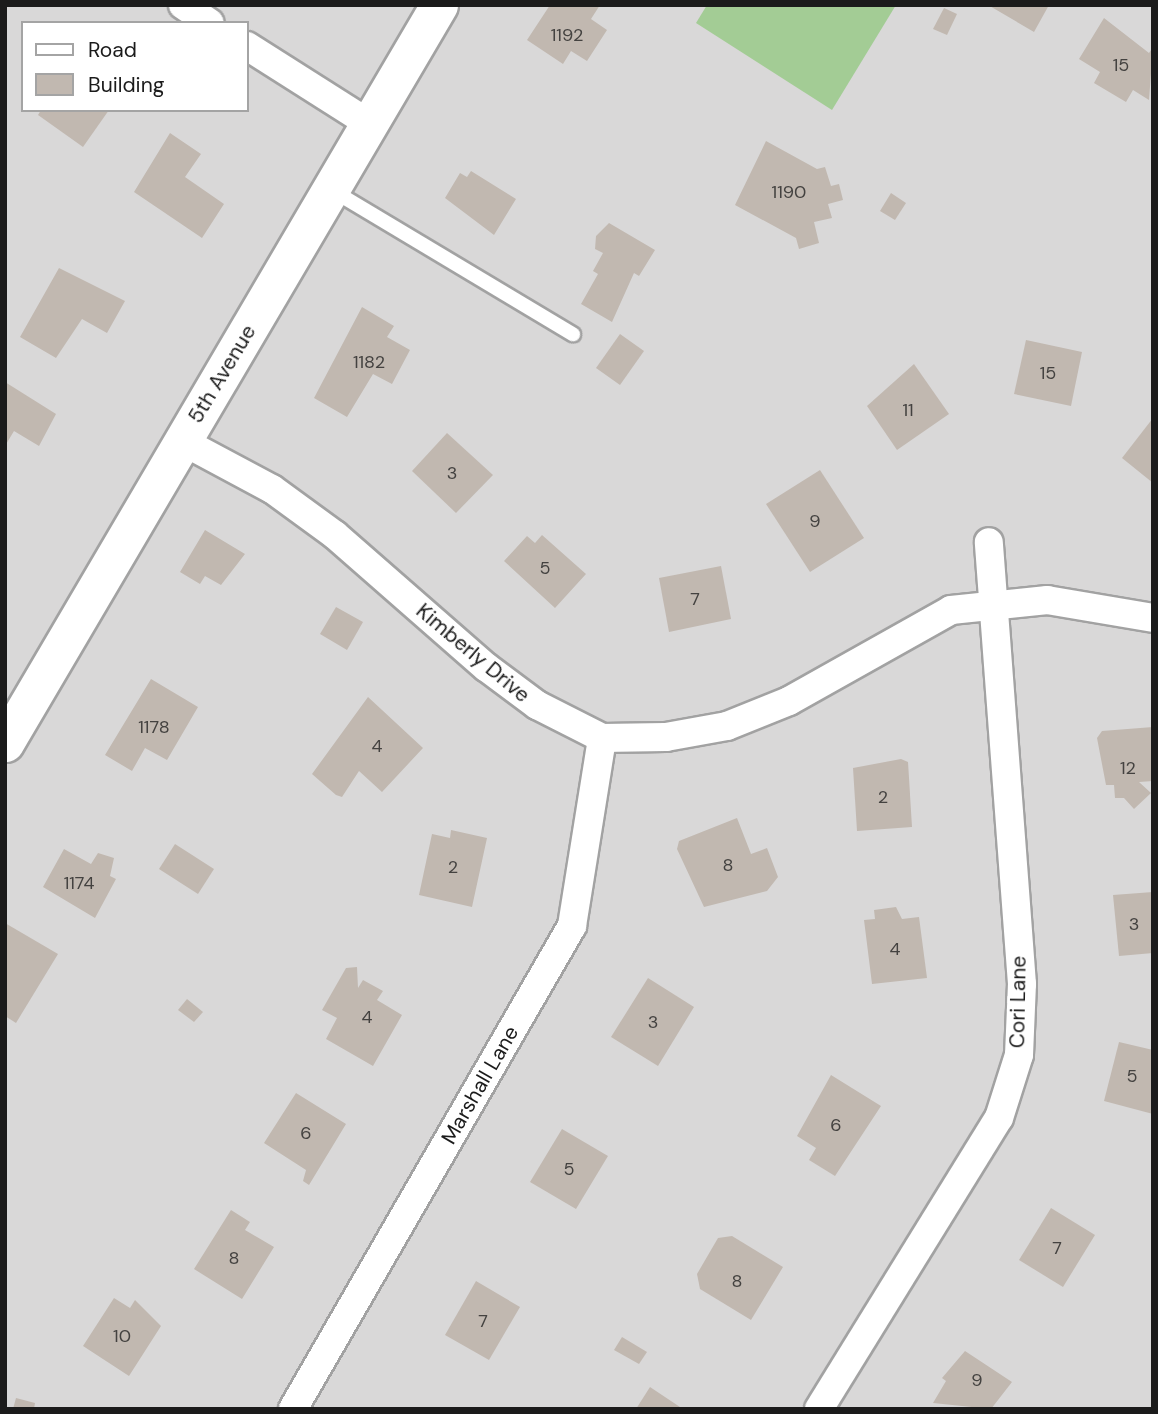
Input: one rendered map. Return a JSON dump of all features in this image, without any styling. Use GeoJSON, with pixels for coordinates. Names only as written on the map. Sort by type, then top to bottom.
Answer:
{"type":"FeatureCollection","features":[{"type":"Feature","properties":{"kind":"street"},"geometry":{"type":"LineString","coordinates":[[183,5],[208,21]]}},
{"type":"Feature","properties":{"kind":"street","name":"5th Avenue"},"geometry":{"type":"LineString","coordinates":[[5,743],[439,5]]}},
{"type":"Feature","properties":{"kind":"street"},"geometry":{"type":"LineString","coordinates":[[248,47],[370,124]]}},
{"type":"Feature","properties":{"kind":"street","name":"Kimberly Drive"},"geometry":{"type":"LineString","coordinates":[[182,441],[272,489],[335,536],[496,675],[537,705],[601,738],[666,737],[727,726],[789,701],[911,626],[951,610],[1047,600],[1153,618]]}},
{"type":"Feature","properties":{"kind":"street","name":"Cori Lane"},"geometry":{"type":"LineString","coordinates":[[819,1409],[999,1118],[1019,1055],[1022,984],[989,542]]}},
{"type":"Feature","properties":{"kind":"street","name":"Marshall Lane"},"geometry":{"type":"LineString","coordinates":[[293,1409],[572,926],[601,738]]}},
{"type":"Feature","properties":{"kind":"lane"},"geometry":{"type":"LineString","coordinates":[[331,189],[573,334]]}},
{"type":"Feature","properties":{"kind":"shaded area"},"geometry":{"type":"Polygon","coordinates":[[[5,5],[1153,5],[1153,1409],[5,1409],[5,5]]]}},
{"type":"Feature","properties":{"kind":"green space"},"geometry":{"type":"Polygon","coordinates":[[[707,5],[896,5],[832,110],[696,23],[707,5]]]}},
{"type":"Feature","properties":{"kind":"building"},"geometry":{"type":"Polygon","coordinates":[[[550,5],[600,5],[591,19],[607,30],[587,61],[571,51],[563,64],[527,40],[550,5]]]}},
{"type":"Feature","properties":{"kind":"building"},"geometry":{"type":"Polygon","coordinates":[[[988,5],[1049,5],[1034,32],[988,5]]]}},
{"type":"Feature","properties":{"kind":"building"},"geometry":{"type":"Polygon","coordinates":[[[944,8],[957,14],[947,35],[933,29],[944,8]]]}},
{"type":"Feature","properties":{"kind":"building"},"geometry":{"type":"Polygon","coordinates":[[[1104,18],[1149,53],[1153,47],[1149,100],[1133,90],[1126,102],[1094,83],[1100,72],[1079,59],[1104,18]]]}},
{"type":"Feature","properties":{"kind":"building"},"geometry":{"type":"Polygon","coordinates":[[[40,112],[108,112],[83,147],[38,115],[40,112]]]}},
{"type":"Feature","properties":{"kind":"building"},"geometry":{"type":"Polygon","coordinates":[[[170,133],[201,154],[185,177],[224,204],[202,238],[134,192],[170,133]]]}},
{"type":"Feature","properties":{"kind":"building"},"geometry":{"type":"Polygon","coordinates":[[[766,141],[817,169],[825,167],[831,186],[839,184],[843,200],[828,204],[832,218],[814,222],[819,243],[799,249],[796,238],[735,205],[766,141]]]}},
{"type":"Feature","properties":{"kind":"building"},"geometry":{"type":"Polygon","coordinates":[[[471,171],[516,199],[494,235],[445,198],[460,173],[467,177],[471,171]]]}},
{"type":"Feature","properties":{"kind":"building"},"geometry":{"type":"Polygon","coordinates":[[[891,193],[906,203],[895,220],[880,211],[891,193]]]}},
{"type":"Feature","properties":{"kind":"building"},"geometry":{"type":"Polygon","coordinates":[[[609,223],[655,250],[639,276],[634,273],[612,322],[581,304],[598,274],[593,271],[603,253],[595,249],[596,236],[609,223]]]}},
{"type":"Feature","properties":{"kind":"building"},"geometry":{"type":"Polygon","coordinates":[[[59,268],[125,301],[107,333],[82,319],[56,358],[20,337],[59,268]]]}},
{"type":"Feature","properties":{"kind":"building"},"geometry":{"type":"Polygon","coordinates":[[[362,307],[394,326],[387,337],[410,350],[392,384],[373,374],[347,417],[314,398],[362,307]]]}},
{"type":"Feature","properties":{"kind":"building"},"geometry":{"type":"Polygon","coordinates":[[[620,334],[644,351],[620,385],[596,368],[620,334]]]}},
{"type":"Feature","properties":{"kind":"building"},"geometry":{"type":"Polygon","coordinates":[[[1026,340],[1082,352],[1071,406],[1014,394],[1026,340]]]}},
{"type":"Feature","properties":{"kind":"building"},"geometry":{"type":"Polygon","coordinates":[[[914,364],[949,414],[897,450],[867,406],[914,364]]]}},
{"type":"Feature","properties":{"kind":"building"},"geometry":{"type":"Polygon","coordinates":[[[5,382],[56,414],[39,446],[14,431],[5,446],[5,382]]]}},
{"type":"Feature","properties":{"kind":"building"},"geometry":{"type":"Polygon","coordinates":[[[1153,418],[1153,483],[1122,458],[1153,418]]]}},
{"type":"Feature","properties":{"kind":"building"},"geometry":{"type":"Polygon","coordinates":[[[447,433],[493,475],[456,513],[412,471],[447,433]]]}},
{"type":"Feature","properties":{"kind":"building"},"geometry":{"type":"Polygon","coordinates":[[[820,470],[864,538],[810,572],[766,504],[820,470]]]}},
{"type":"Feature","properties":{"kind":"building"},"geometry":{"type":"Polygon","coordinates":[[[205,530],[245,554],[221,585],[205,576],[200,584],[180,572],[205,530]]]}},
{"type":"Feature","properties":{"kind":"building"},"geometry":{"type":"Polygon","coordinates":[[[542,535],[586,574],[555,608],[504,561],[527,536],[535,543],[542,535]]]}},
{"type":"Feature","properties":{"kind":"building"},"geometry":{"type":"Polygon","coordinates":[[[721,566],[731,619],[669,632],[659,578],[721,566]]]}},
{"type":"Feature","properties":{"kind":"building"},"geometry":{"type":"Polygon","coordinates":[[[336,607],[363,622],[347,650],[320,634],[336,607]]]}},
{"type":"Feature","properties":{"kind":"building"},"geometry":{"type":"Polygon","coordinates":[[[151,679],[198,707],[167,760],[145,748],[132,771],[105,755],[151,679]]]}},
{"type":"Feature","properties":{"kind":"building"},"geometry":{"type":"Polygon","coordinates":[[[368,697],[423,748],[382,792],[359,771],[342,797],[312,774],[368,697]]]}},
{"type":"Feature","properties":{"kind":"building"},"geometry":{"type":"Polygon","coordinates":[[[1153,727],[1153,781],[1139,782],[1151,793],[1134,809],[1124,798],[1115,798],[1114,785],[1106,785],[1097,738],[1102,731],[1153,727]]]}},
{"type":"Feature","properties":{"kind":"building"},"geometry":{"type":"Polygon","coordinates":[[[901,759],[908,762],[912,827],[857,831],[853,768],[901,759]]]}},
{"type":"Feature","properties":{"kind":"building"},"geometry":{"type":"Polygon","coordinates":[[[737,818],[751,854],[767,848],[778,877],[767,891],[704,907],[677,849],[679,841],[737,818]]]}},
{"type":"Feature","properties":{"kind":"building"},"geometry":{"type":"Polygon","coordinates":[[[451,830],[487,838],[472,907],[419,895],[432,834],[450,838],[451,830]]]}},
{"type":"Feature","properties":{"kind":"building"},"geometry":{"type":"Polygon","coordinates":[[[175,844],[214,869],[198,894],[159,869],[175,844]]]}},
{"type":"Feature","properties":{"kind":"building"},"geometry":{"type":"Polygon","coordinates":[[[64,849],[91,864],[98,853],[114,858],[110,876],[116,879],[95,918],[43,887],[64,849]]]}},
{"type":"Feature","properties":{"kind":"building"},"geometry":{"type":"Polygon","coordinates":[[[1153,892],[1153,953],[1119,956],[1113,895],[1153,892]]]}},
{"type":"Feature","properties":{"kind":"building"},"geometry":{"type":"Polygon","coordinates":[[[896,907],[902,919],[919,917],[927,978],[872,984],[864,920],[875,919],[874,910],[896,907]]]}},
{"type":"Feature","properties":{"kind":"building"},"geometry":{"type":"Polygon","coordinates":[[[5,923],[58,954],[16,1023],[5,1016],[5,923]]]}},
{"type":"Feature","properties":{"kind":"building"},"geometry":{"type":"Polygon","coordinates":[[[357,967],[358,988],[363,980],[383,991],[377,1000],[402,1015],[373,1066],[326,1039],[337,1018],[322,1010],[346,968],[357,967]]]}},
{"type":"Feature","properties":{"kind":"building"},"geometry":{"type":"Polygon","coordinates":[[[648,978],[694,1007],[658,1066],[611,1037],[648,978]]]}},
{"type":"Feature","properties":{"kind":"building"},"geometry":{"type":"Polygon","coordinates":[[[187,999],[203,1012],[194,1022],[178,1010],[187,999]]]}},
{"type":"Feature","properties":{"kind":"building"},"geometry":{"type":"Polygon","coordinates":[[[1119,1042],[1153,1050],[1153,1114],[1104,1101],[1119,1042]]]}},
{"type":"Feature","properties":{"kind":"building"},"geometry":{"type":"Polygon","coordinates":[[[831,1075],[881,1106],[835,1176],[809,1160],[816,1148],[797,1136],[831,1075]]]}},
{"type":"Feature","properties":{"kind":"building"},"geometry":{"type":"Polygon","coordinates":[[[296,1093],[346,1124],[309,1185],[303,1181],[306,1170],[264,1143],[296,1093]]]}},
{"type":"Feature","properties":{"kind":"building"},"geometry":{"type":"Polygon","coordinates":[[[562,1129],[608,1156],[576,1209],[530,1182],[562,1129]]]}},
{"type":"Feature","properties":{"kind":"building"},"geometry":{"type":"Polygon","coordinates":[[[1051,1208],[1095,1235],[1063,1287],[1019,1260],[1051,1208]]]}},
{"type":"Feature","properties":{"kind":"building"},"geometry":{"type":"Polygon","coordinates":[[[231,1210],[250,1222],[245,1230],[274,1247],[242,1299],[194,1269],[231,1210]]]}},
{"type":"Feature","properties":{"kind":"building"},"geometry":{"type":"Polygon","coordinates":[[[732,1236],[783,1267],[751,1320],[700,1289],[697,1274],[718,1238],[732,1236]]]}},
{"type":"Feature","properties":{"kind":"building"},"geometry":{"type":"Polygon","coordinates":[[[476,1281],[520,1307],[489,1360],[445,1335],[476,1281]]]}},
{"type":"Feature","properties":{"kind":"building"},"geometry":{"type":"Polygon","coordinates":[[[114,1298],[130,1308],[135,1300],[161,1326],[129,1376],[83,1346],[114,1298]]]}},
{"type":"Feature","properties":{"kind":"building"},"geometry":{"type":"Polygon","coordinates":[[[622,1337],[647,1352],[639,1364],[614,1350],[622,1337]]]}},
{"type":"Feature","properties":{"kind":"building"},"geometry":{"type":"Polygon","coordinates":[[[965,1351],[1012,1382],[991,1409],[933,1403],[946,1381],[942,1378],[965,1351]]]}},
{"type":"Feature","properties":{"kind":"building"},"geometry":{"type":"Polygon","coordinates":[[[650,1387],[683,1409],[636,1409],[650,1387]]]}},
{"type":"Feature","properties":{"kind":"building"},"geometry":{"type":"Polygon","coordinates":[[[16,1398],[35,1403],[34,1409],[13,1409],[16,1398]]]}}]}
